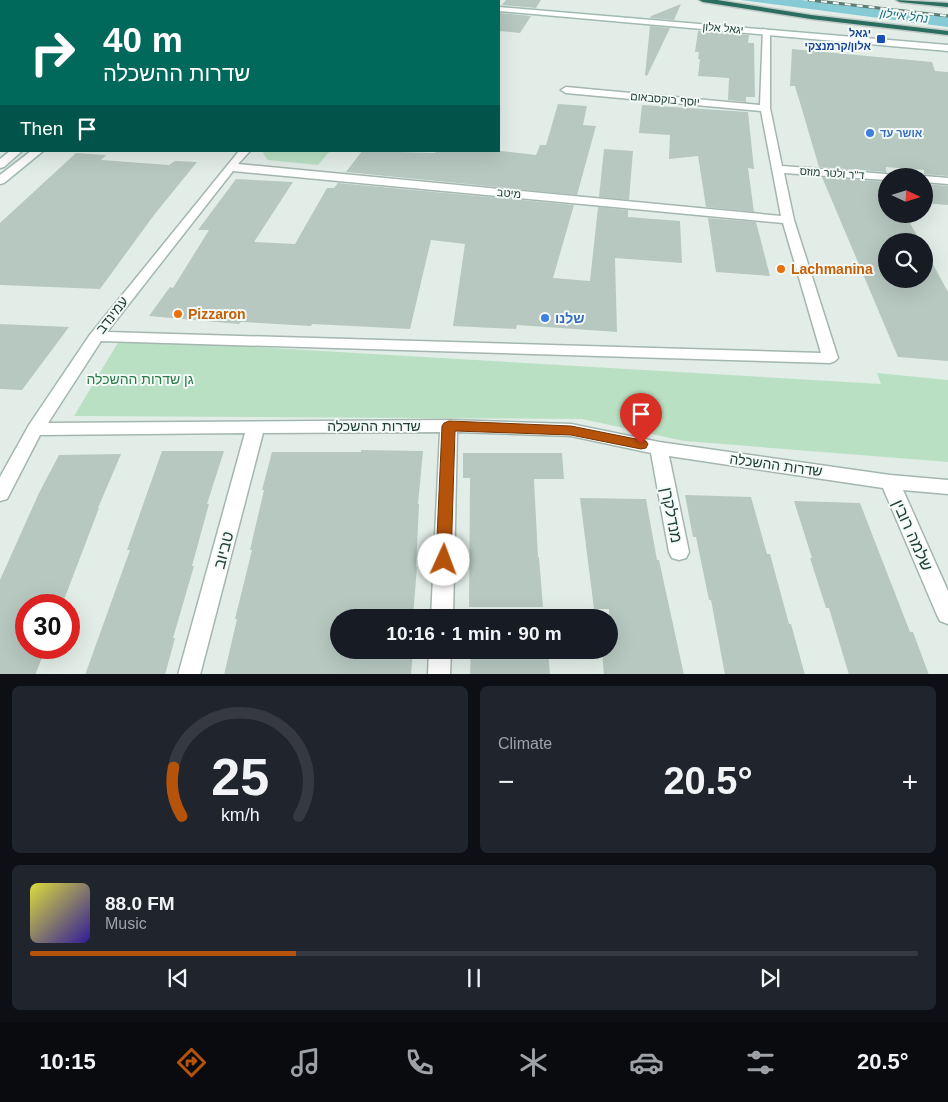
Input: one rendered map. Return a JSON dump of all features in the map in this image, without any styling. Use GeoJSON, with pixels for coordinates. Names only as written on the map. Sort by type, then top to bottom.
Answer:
{"type":"FeatureCollection","features":[{"type":"Feature","properties":{"kind":"highway"},"geometry":{"type":"LineString","coordinates":[[703,0],[803,16],[948,33]]}},
{"type":"Feature","properties":{"kind":"highway"},"geometry":{"type":"LineString","coordinates":[[900,0],[948,5]]}},
{"type":"Feature","properties":{"kind":"street","name":"יגאל אלון"},"geometry":{"type":"LineString","coordinates":[[500,9],[948,53]]}},
{"type":"Feature","properties":{"kind":"street","name":"יגאל אלון"},"geometry":{"type":"LineString","coordinates":[[500,15],[948,48]]}},
{"type":"Feature","properties":{"kind":"street"},"geometry":{"type":"LineString","coordinates":[[96,336],[830,358],[788,220],[765,108],[766,34]]}},
{"type":"Feature","properties":{"kind":"street","name":"יוסף בוקסבאום"},"geometry":{"type":"LineString","coordinates":[[566,90],[765,108]]}},
{"type":"Feature","properties":{"kind":"street"},"geometry":{"type":"LineString","coordinates":[[0,165],[17,152]]}},
{"type":"Feature","properties":{"kind":"street"},"geometry":{"type":"LineString","coordinates":[[0,181],[37,152]]}},
{"type":"Feature","properties":{"kind":"street","name":"עמינדב"},"geometry":{"type":"LineString","coordinates":[[0,494],[35,428],[96,336],[230,166],[244,152]]}},
{"type":"Feature","properties":{"kind":"street","name":"מיטב"},"geometry":{"type":"LineString","coordinates":[[230,166],[788,220]]}},
{"type":"Feature","properties":{"kind":"street","name":"ד\"ר ולטר מוזס"},"geometry":{"type":"LineString","coordinates":[[778,169],[878,176]]}},
{"type":"Feature","properties":{"kind":"street"},"geometry":{"type":"LineString","coordinates":[[933,180],[948,181]]}},
{"type":"Feature","properties":{"kind":"street","name":"טביוב"},"geometry":{"type":"LineString","coordinates":[[189,674],[256,426]]}},
{"type":"Feature","properties":{"kind":"street"},"geometry":{"type":"LineString","coordinates":[[442,609],[449,426]]}},
{"type":"Feature","properties":{"kind":"street","name":"שדרות ההשכלה"},"geometry":{"type":"LineString","coordinates":[[35,428],[449,426],[571,430],[659,448],[890,482],[948,486]]}},
{"type":"Feature","properties":{"kind":"street","name":"מנדלקרן"},"geometry":{"type":"LineString","coordinates":[[659,448],[679,552]]}},
{"type":"Feature","properties":{"kind":"street","name":"שלמה רובין"},"geometry":{"type":"LineString","coordinates":[[890,482],[948,614]]}},
{"type":"Feature","properties":{"kind":"street"},"geometry":{"type":"LineString","coordinates":[[439,674],[440,659]]}},
{"type":"Feature","properties":{"kind":"green space"},"geometry":{"type":"Polygon","coordinates":[[[329,152],[318,165],[268,160],[263,153],[329,152]]]}},
{"type":"Feature","properties":{"kind":"green space","name":"גן שדרות ההשכלה"},"geometry":{"type":"Polygon","coordinates":[[[120,339],[881,384],[877,373],[948,380],[948,462],[684,441],[582,419],[74,416],[120,339]]]}},
{"type":"Feature","properties":{"kind":"water","name":"נחל איילון"},"geometry":{"type":"Polygon","coordinates":[[[741,0],[801,0],[948,17],[948,27],[741,0]]]}},
{"type":"Feature","properties":{"kind":"building"},"geometry":{"type":"Polygon","coordinates":[[[506,0],[541,0],[536,8],[502,5],[506,0]]]}},
{"type":"Feature","properties":{"kind":"building"},"geometry":{"type":"Polygon","coordinates":[[[681,4],[674,20],[650,18],[651,16],[681,4]]]}},
{"type":"Feature","properties":{"kind":"building"},"geometry":{"type":"Polygon","coordinates":[[[500,13],[531,16],[520,33],[500,31],[500,13]]]}},
{"type":"Feature","properties":{"kind":"building"},"geometry":{"type":"Polygon","coordinates":[[[650,26],[670,28],[647,76],[645,75],[650,26]]]}},
{"type":"Feature","properties":{"kind":"building"},"geometry":{"type":"Polygon","coordinates":[[[698,31],[749,35],[748,43],[754,43],[755,97],[746,97],[746,102],[728,100],[729,78],[698,76],[700,59],[698,59],[699,52],[695,52],[698,31]]]}},
{"type":"Feature","properties":{"kind":"building"},"geometry":{"type":"Polygon","coordinates":[[[792,49],[932,62],[935,71],[948,72],[948,176],[933,175],[933,168],[886,167],[878,168],[878,171],[819,167],[795,86],[790,86],[792,49]]]}},
{"type":"Feature","properties":{"kind":"building"},"geometry":{"type":"Polygon","coordinates":[[[558,104],[587,106],[583,125],[596,126],[577,195],[346,172],[361,152],[435,153],[501,151],[536,155],[540,145],[546,145],[558,104]]]}},
{"type":"Feature","properties":{"kind":"building"},"geometry":{"type":"Polygon","coordinates":[[[642,105],[748,112],[754,169],[748,168],[754,212],[706,207],[698,156],[669,159],[670,135],[639,133],[642,105]]]}},
{"type":"Feature","properties":{"kind":"building"},"geometry":{"type":"Polygon","coordinates":[[[604,149],[633,151],[629,200],[599,197],[604,149]]]}},
{"type":"Feature","properties":{"kind":"building"},"geometry":{"type":"Polygon","coordinates":[[[76,153],[106,155],[101,160],[169,165],[175,161],[197,162],[154,215],[100,289],[0,285],[0,223],[76,153]]]}},
{"type":"Feature","properties":{"kind":"building"},"geometry":{"type":"Polygon","coordinates":[[[822,177],[878,181],[878,223],[910,223],[916,233],[878,233],[878,288],[933,288],[933,264],[948,292],[948,361],[898,357],[822,177]]]}},
{"type":"Feature","properties":{"kind":"building"},"geometry":{"type":"Polygon","coordinates":[[[236,179],[293,182],[254,242],[295,244],[327,188],[334,188],[338,183],[574,205],[553,278],[590,281],[598,207],[628,210],[628,217],[680,221],[682,263],[615,258],[617,332],[517,325],[516,329],[453,326],[465,244],[431,240],[410,329],[312,324],[311,326],[241,322],[239,324],[149,316],[170,287],[173,288],[209,230],[198,230],[236,179]]]}},
{"type":"Feature","properties":{"kind":"building"},"geometry":{"type":"Polygon","coordinates":[[[933,185],[948,186],[948,205],[933,204],[933,185]]]}},
{"type":"Feature","properties":{"kind":"building"},"geometry":{"type":"Polygon","coordinates":[[[708,218],[756,222],[770,276],[716,272],[708,218]]]}},
{"type":"Feature","properties":{"kind":"building"},"geometry":{"type":"Polygon","coordinates":[[[0,324],[69,327],[22,390],[0,389],[0,324]]]}},
{"type":"Feature","properties":{"kind":"building"},"geometry":{"type":"Polygon","coordinates":[[[162,451],[224,451],[207,504],[209,504],[192,566],[194,566],[173,638],[175,638],[165,674],[85,674],[130,550],[127,550],[162,451]]]}},
{"type":"Feature","properties":{"kind":"building"},"geometry":{"type":"Polygon","coordinates":[[[423,451],[418,504],[417,567],[414,609],[330,609],[330,659],[412,659],[411,674],[224,674],[237,619],[235,619],[252,550],[250,550],[264,490],[262,490],[272,452],[423,451]]]}},
{"type":"Feature","properties":{"kind":"building"},"geometry":{"type":"Polygon","coordinates":[[[463,453],[562,453],[564,479],[534,479],[543,607],[469,607],[470,478],[463,478],[463,453]]]}},
{"type":"Feature","properties":{"kind":"building"},"geometry":{"type":"Polygon","coordinates":[[[121,454],[98,508],[66,594],[15,594],[15,659],[42,659],[35,674],[0,674],[0,580],[39,493],[59,455],[121,454]]]}},
{"type":"Feature","properties":{"kind":"building"},"geometry":{"type":"Polygon","coordinates":[[[685,495],[751,497],[767,554],[770,554],[805,674],[725,674],[711,600],[709,600],[696,537],[693,537],[685,495]]]}},
{"type":"Feature","properties":{"kind":"building"},"geometry":{"type":"Polygon","coordinates":[[[580,498],[646,499],[657,560],[659,560],[684,674],[604,674],[603,659],[618,659],[618,609],[594,609],[580,498]]]}},
{"type":"Feature","properties":{"kind":"building"},"geometry":{"type":"Polygon","coordinates":[[[794,501],[860,503],[910,632],[913,632],[929,674],[849,674],[829,608],[826,608],[810,558],[812,558],[794,501]]]}},
{"type":"Feature","properties":{"kind":"building"},"geometry":{"type":"Polygon","coordinates":[[[471,659],[549,659],[550,674],[470,674],[471,659]]]}},
{"type":"Feature","properties":{"kind":"railway"},"geometry":{"type":"LineString","coordinates":[[809,0],[948,16]]}},
{"type":"Feature","properties":{"kind":"place","name":"יגאל אלון/קרמנצקי"},"geometry":{"type":"Point","coordinates":[881,39]}},
{"type":"Feature","properties":{"kind":"place","name":"אושר עד"},"geometry":{"type":"Point","coordinates":[870,133]}},
{"type":"Feature","properties":{"kind":"place","name":"Lachmanina"},"geometry":{"type":"Point","coordinates":[781,269]}},
{"type":"Feature","properties":{"kind":"place","name":"Pizzaron"},"geometry":{"type":"Point","coordinates":[178,314]}},
{"type":"Feature","properties":{"kind":"place","name":"שלנו"},"geometry":{"type":"Point","coordinates":[545,318]}},
{"type":"Feature","properties":{"kind":"route"},"geometry":{"type":"LineString","coordinates":[[444,560],[449,426],[571,430],[641,444]]}}]}
